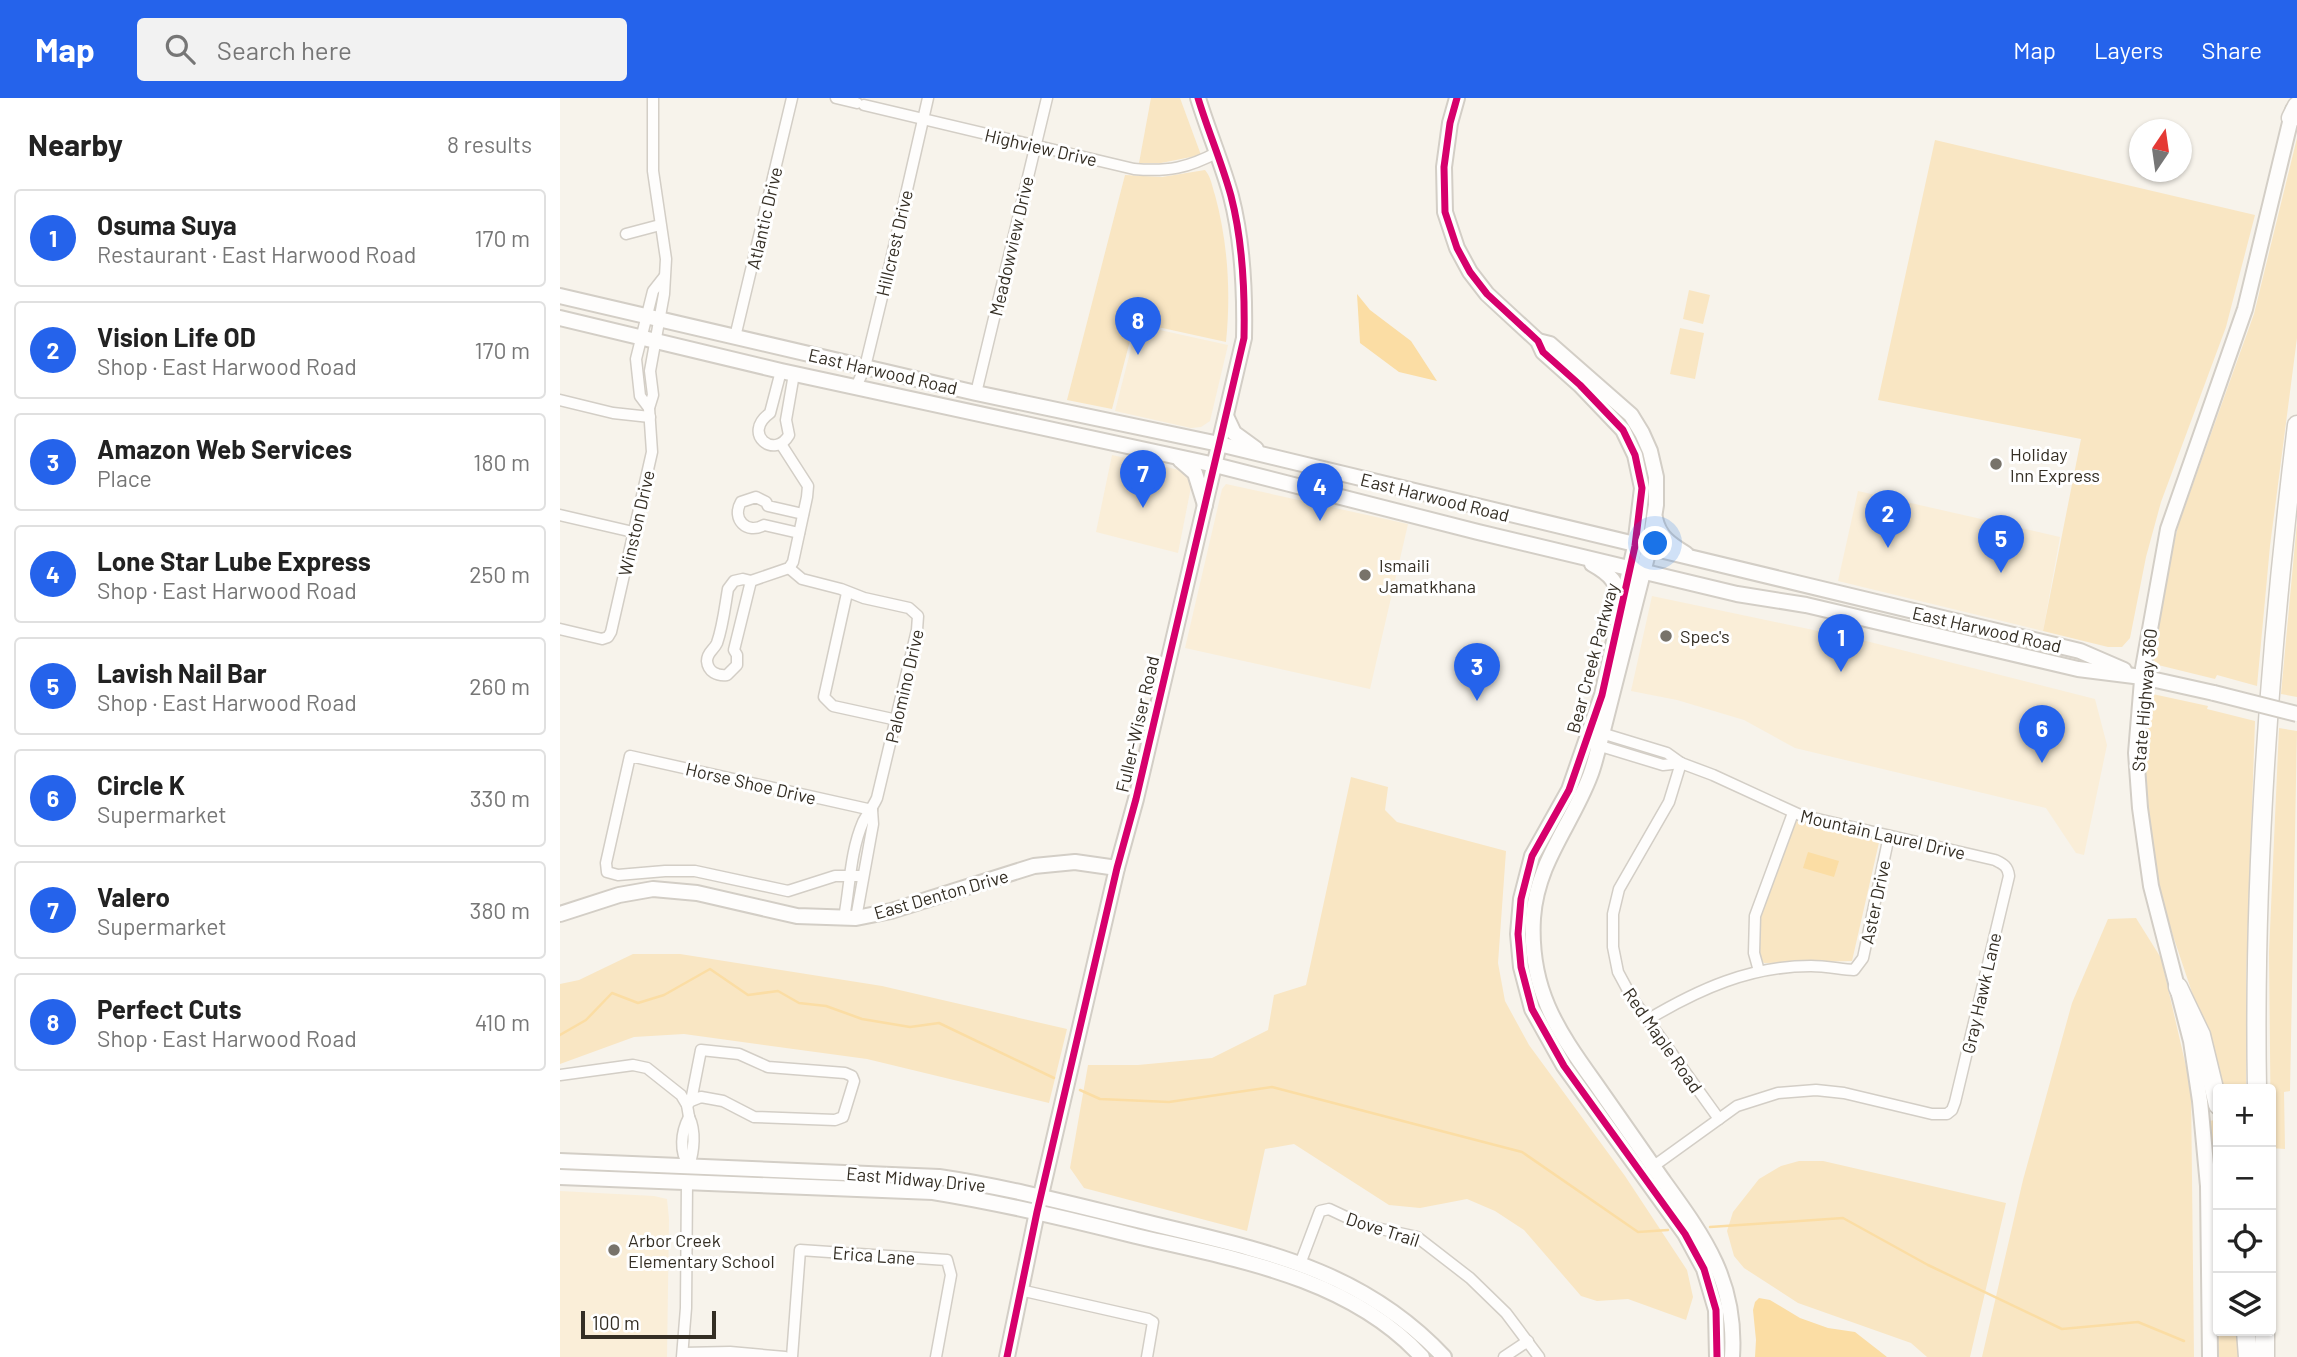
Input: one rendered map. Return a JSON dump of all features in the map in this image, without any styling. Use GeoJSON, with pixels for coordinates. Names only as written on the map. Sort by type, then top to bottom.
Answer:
{"type":"FeatureCollection","features":[{"type":"Feature","properties":{"kind":"highway"},"geometry":{"type":"LineString","coordinates":[[2258,1084],[2259,922],[2264,790],[2281,568],[2297,425]]}},
{"type":"Feature","properties":{"kind":"highway"},"geometry":{"type":"LineString","coordinates":[[2178,987],[2201,1035],[2213,1084]]}},
{"type":"Feature","properties":{"kind":"highway"},"geometry":{"type":"LineString","coordinates":[[2246,1336],[2248,1357]]}},
{"type":"Feature","properties":{"kind":"highway"},"geometry":{"type":"LineString","coordinates":[[2265,1336],[2265,1357]]}},
{"type":"Feature","properties":{"kind":"main road","name":"Fuller-Wiser Road"},"geometry":{"type":"LineString","coordinates":[[1007,1357],[1037,1212],[1117,868],[1136,799],[1244,338],[1244,303],[1237,224],[1232,199],[1198,98]]}},
{"type":"Feature","properties":{"kind":"main road","name":"Bear Creek Parkway"},"geometry":{"type":"LineString","coordinates":[[1457,98],[1450,123],[1444,167],[1445,212],[1457,248],[1470,272],[1487,294],[1538,341],[1543,352],[1568,372],[1617,423],[1632,446],[1642,488],[1642,548]]}},
{"type":"Feature","properties":{"kind":"main road","name":"State Highway 360"},"geometry":{"type":"LineString","coordinates":[[2210,1357],[2205,1147],[2191,1041],[2151,886],[2136,753],[2142,677],[2155,590],[2168,529],[2236,339],[2296,98]]}},
{"type":"Feature","properties":{"kind":"main road","name":"East Harwood Road"},"geometry":{"type":"LineString","coordinates":[[560,296],[976,393],[1219,444],[2080,652],[2142,677]]}},
{"type":"Feature","properties":{"kind":"main road","name":"East Harwood Road"},"geometry":{"type":"LineString","coordinates":[[560,318],[787,372],[1214,465],[1737,594],[1806,605],[2078,669],[2142,677],[2297,714]]}},
{"type":"Feature","properties":{"kind":"main road","name":"Bear Creek Parkway"},"geometry":{"type":"LineString","coordinates":[[1538,341],[1550,344],[1631,415],[1642,433],[1653,463],[1657,490],[1655,518],[1642,548],[1595,737],[1532,856],[1521,899],[1518,934],[1521,967],[1532,1009],[1564,1066],[1654,1166],[1703,1236],[1722,1276],[1732,1318],[1732,1357]]}},
{"type":"Feature","properties":{"kind":"main road"},"geometry":{"type":"LineString","coordinates":[[1226,416],[1240,439],[1266,456]]}},
{"type":"Feature","properties":{"kind":"main road"},"geometry":{"type":"LineString","coordinates":[[1176,457],[1195,473],[1205,506]]}},
{"type":"Feature","properties":{"kind":"main road"},"geometry":{"type":"LineString","coordinates":[[1354,499],[1360,479]]}},
{"type":"Feature","properties":{"kind":"main road"},"geometry":{"type":"LineString","coordinates":[[1655,518],[1657,528],[1664,539],[1696,561]]}},
{"type":"Feature","properties":{"kind":"main road"},"geometry":{"type":"LineString","coordinates":[[1554,550],[1607,573],[1620,591],[1622,610]]}},
{"type":"Feature","properties":{"kind":"main road","name":"Bear Creek Parkway"},"geometry":{"type":"LineString","coordinates":[[1595,737],[1622,610],[1637,570]]}},
{"type":"Feature","properties":{"kind":"main road"},"geometry":{"type":"LineString","coordinates":[[1903,628],[1906,610]]}},
{"type":"Feature","properties":{"kind":"main road","name":"East Denton Drive"},"geometry":{"type":"LineString","coordinates":[[560,914],[619,895],[653,889],[697,892],[797,916],[850,918],[891,911],[1034,866],[1075,862],[1117,868]]}},
{"type":"Feature","properties":{"kind":"main road","name":"East Midway Drive"},"geometry":{"type":"LineString","coordinates":[[560,1161],[939,1177],[991,1185],[1277,1255],[1331,1275],[1378,1301],[1429,1341],[1444,1357]]}},
{"type":"Feature","properties":{"kind":"main road"},"geometry":{"type":"LineString","coordinates":[[687,1182],[689,1166]]}},
{"type":"Feature","properties":{"kind":"main road","name":"Bear Creek Parkway"},"geometry":{"type":"LineString","coordinates":[[1654,1166],[1704,1269],[1716,1310],[1717,1357]]}},
{"type":"Feature","properties":{"kind":"main road","name":"East Midway Drive"},"geometry":{"type":"LineString","coordinates":[[560,1177],[933,1192],[1037,1212],[1247,1262],[1325,1289],[1369,1313],[1411,1345],[1422,1357]]}},
{"type":"Feature","properties":{"kind":"street","name":"Winston Drive"},"geometry":{"type":"LineString","coordinates":[[560,629],[602,639],[608,637],[614,621],[652,452],[650,413],[640,396],[636,359],[648,338],[653,318],[653,291],[663,277],[665,245],[653,171],[653,98]]}},
{"type":"Feature","properties":{"kind":"street","name":"Atlantic Drive"},"geometry":{"type":"LineString","coordinates":[[736,337],[792,98]]}},
{"type":"Feature","properties":{"kind":"street","name":"Highview Drive"},"geometry":{"type":"LineString","coordinates":[[836,98],[1135,169],[1157,171],[1193,165],[1217,152]]}},
{"type":"Feature","properties":{"kind":"street","name":"Hillcrest Drive"},"geometry":{"type":"LineString","coordinates":[[856,387],[865,367],[928,98]]}},
{"type":"Feature","properties":{"kind":"street","name":"Meadowview Drive"},"geometry":{"type":"LineString","coordinates":[[976,393],[1046,98]]}},
{"type":"Feature","properties":{"kind":"street"},"geometry":{"type":"LineString","coordinates":[[626,233],[660,225]]}},
{"type":"Feature","properties":{"kind":"street"},"geometry":{"type":"LineString","coordinates":[[787,372],[786,420],[790,429],[789,435],[781,443],[768,444],[758,432],[760,422],[770,413],[787,372]]}},
{"type":"Feature","properties":{"kind":"street"},"geometry":{"type":"LineString","coordinates":[[560,400],[613,414],[650,413]]}},
{"type":"Feature","properties":{"kind":"street"},"geometry":{"type":"LineString","coordinates":[[751,582],[734,650],[737,654],[737,665],[727,675],[716,675],[709,668],[707,658],[716,646],[728,589],[734,581],[743,579],[751,582],[789,568],[793,562],[808,486],[781,443]]}},
{"type":"Feature","properties":{"kind":"street"},"geometry":{"type":"LineString","coordinates":[[799,533],[764,525],[760,528],[749,528],[740,522],[737,512],[741,502],[756,496],[768,506],[803,514]]}},
{"type":"Feature","properties":{"kind":"street"},"geometry":{"type":"LineString","coordinates":[[560,515],[633,532]]}},
{"type":"Feature","properties":{"kind":"street","name":"Palomino Drive"},"geometry":{"type":"LineString","coordinates":[[789,568],[802,579],[909,608],[918,616],[919,622],[897,720],[872,810],[873,824],[862,876],[850,918]]}},
{"type":"Feature","properties":{"kind":"street"},"geometry":{"type":"LineString","coordinates":[[847,593],[824,697],[833,706],[897,720]]}},
{"type":"Feature","properties":{"kind":"street","name":"Mountain Laurel Drive"},"geometry":{"type":"LineString","coordinates":[[1595,737],[1667,753],[1682,763],[1793,813],[1994,860],[2008,869]]}},
{"type":"Feature","properties":{"kind":"street","name":"Horse Shoe Drive"},"geometry":{"type":"LineString","coordinates":[[849,874],[820,879],[788,891],[695,871],[618,875],[607,872],[606,863],[630,756],[872,810]]}},
{"type":"Feature","properties":{"kind":"street","name":"Red Maple Road"},"geometry":{"type":"LineString","coordinates":[[1682,763],[1669,802],[1619,888],[1613,914],[1613,947],[1618,972],[1632,998],[1719,1119]]}},
{"type":"Feature","properties":{"kind":"street","name":"Palomino Drive"},"geometry":{"type":"LineString","coordinates":[[850,918],[849,874],[863,821],[872,810]]}},
{"type":"Feature","properties":{"kind":"street"},"geometry":{"type":"LineString","coordinates":[[1647,1020],[1713,985],[1759,971],[1754,953],[1755,916],[1793,813]]}},
{"type":"Feature","properties":{"kind":"street","name":"Aster Drive"},"geometry":{"type":"LineString","coordinates":[[1759,971],[1810,966],[1854,970],[1858,967],[1863,958],[1889,836]]}},
{"type":"Feature","properties":{"kind":"street","name":"Gray Hawk Lane"},"geometry":{"type":"LineString","coordinates":[[1719,1119],[1737,1106],[1778,1093],[1816,1090],[1843,1093],[1932,1114],[1947,1114],[1955,1102],[2008,869]]}},
{"type":"Feature","properties":{"kind":"street"},"geometry":{"type":"LineString","coordinates":[[849,874],[862,876]]}},
{"type":"Feature","properties":{"kind":"street"},"geometry":{"type":"LineString","coordinates":[[689,1103],[701,1097],[723,1101],[754,1117],[835,1120],[843,1117],[854,1081],[852,1076],[845,1073],[768,1068],[740,1054],[701,1050],[689,1103],[689,1117],[694,1126],[689,1166]]}},
{"type":"Feature","properties":{"kind":"street"},"geometry":{"type":"LineString","coordinates":[[560,1075],[633,1066],[647,1068],[689,1103]]}},
{"type":"Feature","properties":{"kind":"street"},"geometry":{"type":"LineString","coordinates":[[1654,1166],[1719,1119]]}},
{"type":"Feature","properties":{"kind":"street"},"geometry":{"type":"LineString","coordinates":[[687,1182],[686,1308],[682,1355],[730,1352],[785,1357]]}},
{"type":"Feature","properties":{"kind":"street","name":"Dove Trail"},"geometry":{"type":"LineString","coordinates":[[1300,1264],[1320,1211],[1329,1209],[1363,1225],[1417,1237],[1470,1278],[1506,1313],[1539,1357]]}},
{"type":"Feature","properties":{"kind":"street","name":"Erica Lane"},"geometry":{"type":"LineString","coordinates":[[792,1357],[800,1250],[947,1260],[951,1275],[936,1357]]}},
{"type":"Feature","properties":{"kind":"street"},"geometry":{"type":"LineString","coordinates":[[1020,1290],[1148,1319],[1153,1322],[1147,1357]]}},
{"type":"Feature","properties":{"kind":"street"},"geometry":{"type":"LineString","coordinates":[[1504,1357],[1528,1341]]}},
{"type":"Feature","properties":{"kind":"shaded area"},"geometry":{"type":"Polygon","coordinates":[[[1151,98],[1180,98],[1201,155],[1161,163],[1139,163],[1151,98]]]}},
{"type":"Feature","properties":{"kind":"shaded area"},"geometry":{"type":"Polygon","coordinates":[[[2297,138],[2297,338],[2270,546],[2257,686],[2217,675],[2215,679],[2158,665],[2152,658],[2165,578],[2179,523],[2254,314],[2297,138]]]}},
{"type":"Feature","properties":{"kind":"shaded area"},"geometry":{"type":"Polygon","coordinates":[[[1935,140],[2255,215],[2226,327],[2161,502],[2146,557],[2130,638],[2122,647],[2108,647],[2043,631],[2081,439],[1878,400],[1935,140]]]}},
{"type":"Feature","properties":{"kind":"shaded area"},"geometry":{"type":"Polygon","coordinates":[[[1205,170],[1215,195],[1226,250],[1226,342],[1135,322],[1112,409],[1067,400],[1125,175],[1162,177],[1205,170]]]}},
{"type":"Feature","properties":{"kind":"shaded area"},"geometry":{"type":"Polygon","coordinates":[[[1689,290],[1710,295],[1703,324],[1683,319],[1689,290]]]}},
{"type":"Feature","properties":{"kind":"shaded area"},"geometry":{"type":"Polygon","coordinates":[[[1357,294],[1370,310],[1411,341],[1437,381],[1399,372],[1360,343],[1357,294]]]}},
{"type":"Feature","properties":{"kind":"shaded area"},"geometry":{"type":"Polygon","coordinates":[[[1137,325],[1228,345],[1210,421],[1201,427],[1191,428],[1115,411],[1137,325]]]}},
{"type":"Feature","properties":{"kind":"shaded area"},"geometry":{"type":"Polygon","coordinates":[[[1680,328],[1704,333],[1695,379],[1670,374],[1680,328]]]}},
{"type":"Feature","properties":{"kind":"shaded area"},"geometry":{"type":"Polygon","coordinates":[[[1112,455],[1184,471],[1192,482],[1178,553],[1096,532],[1112,455]]]}},
{"type":"Feature","properties":{"kind":"shaded area"},"geometry":{"type":"Polygon","coordinates":[[[1226,484],[1408,524],[1370,689],[1185,648],[1222,489],[1226,484]]]}},
{"type":"Feature","properties":{"kind":"shaded area"},"geometry":{"type":"Polygon","coordinates":[[[1858,491],[2060,537],[2043,631],[1838,581],[1858,491]]]}},
{"type":"Feature","properties":{"kind":"shaded area"},"geometry":{"type":"Polygon","coordinates":[[[2297,522],[2297,697],[2281,694],[2297,522]]]}},
{"type":"Feature","properties":{"kind":"shaded area"},"geometry":{"type":"Polygon","coordinates":[[[1652,596],[1870,642],[2095,699],[2107,745],[2084,855],[2076,853],[2046,808],[1795,748],[1744,720],[1677,700],[1631,691],[1652,596]]]}},
{"type":"Feature","properties":{"kind":"shaded area"},"geometry":{"type":"Polygon","coordinates":[[[2148,693],[2208,706],[2207,709],[2255,721],[2246,979],[2246,1084],[2218,1084],[2202,1022],[2166,915],[2146,811],[2143,746],[2148,693]]]}},
{"type":"Feature","properties":{"kind":"shaded area"},"geometry":{"type":"Polygon","coordinates":[[[2279,728],[2297,731],[2290,1091],[2284,1092],[2285,1149],[2276,1148],[2276,1084],[2270,1084],[2269,952],[2279,728]]]}},
{"type":"Feature","properties":{"kind":"shaded area"},"geometry":{"type":"Polygon","coordinates":[[[1351,777],[1388,787],[1385,810],[1397,822],[1506,851],[1498,963],[1505,1001],[1529,1045],[1625,1176],[1687,1270],[1693,1297],[1686,1320],[1628,1299],[1597,1301],[1581,1296],[1524,1230],[1495,1211],[1467,1199],[1420,1208],[1389,1205],[1294,1144],[1265,1149],[1247,1231],[1084,1188],[1070,1168],[1088,1065],[1138,1065],[1212,1058],[1268,1030],[1274,995],[1306,985],[1351,777]]]}},
{"type":"Feature","properties":{"kind":"shaded area"},"geometry":{"type":"Polygon","coordinates":[[[1803,819],[1880,838],[1852,961],[1764,963],[1760,959],[1758,916],[1796,822],[1803,819]]]}},
{"type":"Feature","properties":{"kind":"shaded area"},"geometry":{"type":"Polygon","coordinates":[[[1808,852],[1839,861],[1834,877],[1803,868],[1808,852]]]}},
{"type":"Feature","properties":{"kind":"shaded area"},"geometry":{"type":"Polygon","coordinates":[[[2136,918],[2161,958],[2191,1088],[2194,1357],[1982,1357],[2023,1180],[2072,1003],[2108,919],[2136,918]]]}},
{"type":"Feature","properties":{"kind":"shaded area"},"geometry":{"type":"Polygon","coordinates":[[[633,954],[680,954],[882,986],[1067,1029],[1049,1103],[867,1059],[684,1034],[634,1037],[560,1064],[560,984],[579,980],[633,954]]]}},
{"type":"Feature","properties":{"kind":"shaded area"},"geometry":{"type":"Polygon","coordinates":[[[2213,1120],[2213,1177],[2209,1121],[2213,1120]]]}},
{"type":"Feature","properties":{"kind":"shaded area"},"geometry":{"type":"Polygon","coordinates":[[[1799,1161],[1823,1161],[2006,1203],[1970,1357],[1927,1357],[1911,1343],[1798,1303],[1744,1268],[1734,1256],[1727,1231],[1733,1212],[1759,1179],[1781,1166],[1799,1161]]]}},
{"type":"Feature","properties":{"kind":"shaded area","name":"Arbor Creek Elementary School"},"geometry":{"type":"Polygon","coordinates":[[[560,1191],[667,1199],[667,1357],[560,1357],[560,1191]]]}},
{"type":"Feature","properties":{"kind":"shaded area"},"geometry":{"type":"Polygon","coordinates":[[[1759,1298],[1770,1300],[1800,1318],[1828,1328],[1855,1332],[1887,1357],[1755,1357],[1753,1310],[1759,1298]]]}},
{"type":"Feature","properties":{"kind":"shaded area"},"geometry":{"type":"Polygon","coordinates":[[[2216,1336],[2241,1336],[2243,1357],[2216,1357],[2216,1336]]]}},
{"type":"Feature","properties":{"kind":"waterway"},"geometry":{"type":"LineString","coordinates":[[560,1035],[586,1020],[612,993],[638,1003],[664,995],[710,969],[748,995],[778,991],[799,1003],[826,1006],[862,1019],[910,1027],[939,1023],[1054,1078]]}},
{"type":"Feature","properties":{"kind":"waterway"},"geometry":{"type":"LineString","coordinates":[[1080,1090],[1100,1099],[1169,1102],[1272,1087],[1522,1152],[1638,1232],[1668,1230]]}},
{"type":"Feature","properties":{"kind":"waterway"},"geometry":{"type":"LineString","coordinates":[[1710,1227],[1843,1218],[1928,1265],[2062,1329],[2138,1322],[2184,1341]]}},
{"type":"Feature","properties":{"kind":"cycle path"},"geometry":{"type":"LineString","coordinates":[[1007,1357],[1037,1212],[1117,868],[1136,799],[1244,338],[1242,267],[1235,213],[1198,98]]}},
{"type":"Feature","properties":{"kind":"cycle path"},"geometry":{"type":"LineString","coordinates":[[1457,98],[1450,123],[1444,167],[1445,212],[1457,248],[1470,272],[1487,294],[1538,341],[1543,352],[1580,385],[1623,430],[1635,455],[1642,488],[1635,546],[1602,695],[1569,790],[1532,856],[1521,899],[1518,934],[1521,967],[1532,1009],[1564,1066],[1685,1234],[1704,1269],[1716,1310],[1717,1357]]}},
{"type":"Feature","properties":{"kind":"place","name":"Perfect Cuts"},"geometry":{"type":"Point","coordinates":[1138,355]}},
{"type":"Feature","properties":{"kind":"place","name":"Holiday Inn Express"},"geometry":{"type":"Point","coordinates":[1996,464]}},
{"type":"Feature","properties":{"kind":"place","name":"Valero"},"geometry":{"type":"Point","coordinates":[1143,508]}},
{"type":"Feature","properties":{"kind":"place","name":"Lone Star Lube Express"},"geometry":{"type":"Point","coordinates":[1320,521]}},
{"type":"Feature","properties":{"kind":"place","name":"Vision Life OD"},"geometry":{"type":"Point","coordinates":[1888,548]}},
{"type":"Feature","properties":{"kind":"place","name":"Lavish Nail Bar"},"geometry":{"type":"Point","coordinates":[2001,573]}},
{"type":"Feature","properties":{"kind":"place","name":"Ismaili Jamatkhana"},"geometry":{"type":"Point","coordinates":[1365,575]}},
{"type":"Feature","properties":{"kind":"place","name":"Spec's"},"geometry":{"type":"Point","coordinates":[1666,636]}},
{"type":"Feature","properties":{"kind":"place","name":"Osuma Suya"},"geometry":{"type":"Point","coordinates":[1841,672]}},
{"type":"Feature","properties":{"kind":"place","name":"Amazon Web Services"},"geometry":{"type":"Point","coordinates":[1477,701]}},
{"type":"Feature","properties":{"kind":"place","name":"Circle K"},"geometry":{"type":"Point","coordinates":[2042,763]}},
{"type":"Feature","properties":{"kind":"place","name":"Arbor Creek Elementary School"},"geometry":{"type":"Point","coordinates":[614,1250]}}]}
